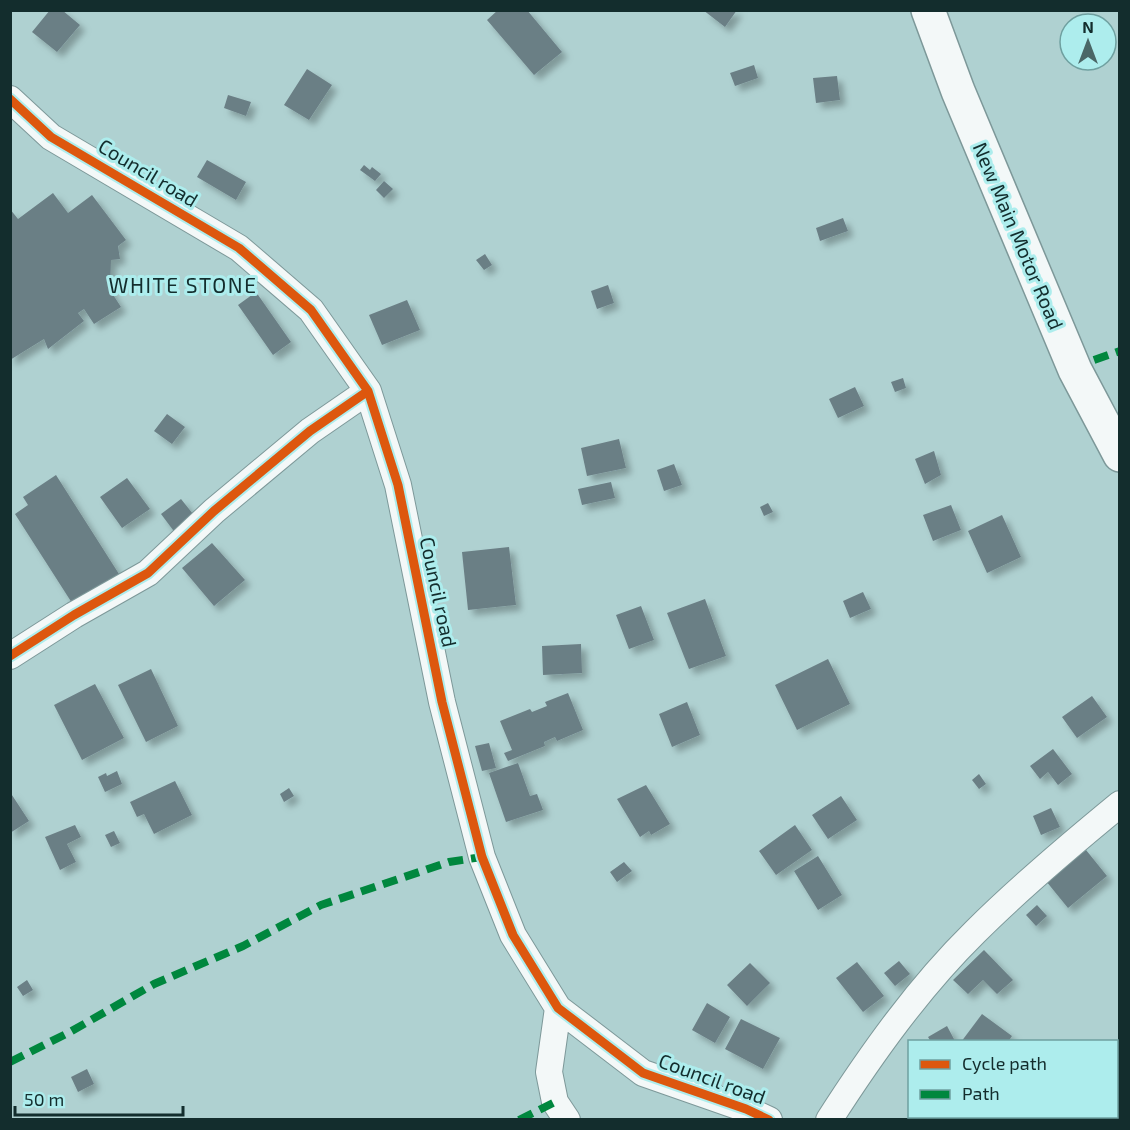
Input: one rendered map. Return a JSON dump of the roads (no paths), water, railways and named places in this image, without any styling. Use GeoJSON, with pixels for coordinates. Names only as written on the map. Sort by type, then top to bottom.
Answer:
{"type":"FeatureCollection","features":[{"type":"Feature","properties":{"kind":"highway","name":"New Main Motor Road"},"geometry":{"type":"LineString","coordinates":[[928,10],[958,91],[1075,370],[1119,455]]}},
{"type":"Feature","properties":{"kind":"highway","name":"New Main Motor Road"},"geometry":{"type":"LineString","coordinates":[[952,10],[978,81],[1094,360],[1119,408]]}},
{"type":"Feature","properties":{"kind":"street","name":"Council road"},"geometry":{"type":"LineString","coordinates":[[10,99],[51,137],[239,248],[311,310],[368,391],[398,485],[442,702],[482,857],[513,935],[558,1008],[643,1073],[769,1119]]}},
{"type":"Feature","properties":{"kind":"street"},"geometry":{"type":"LineString","coordinates":[[10,656],[74,615],[148,573],[214,511],[310,430],[368,391]]}},
{"type":"Feature","properties":{"kind":"street"},"geometry":{"type":"LineString","coordinates":[[829,1119],[904,1011],[974,933],[1048,864],[1119,804]]}},
{"type":"Feature","properties":{"kind":"street"},"geometry":{"type":"LineString","coordinates":[[558,1008],[549,1072],[555,1102],[567,1119]]}},
{"type":"Feature","properties":{"kind":"district","name":"WHITE STONE"},"geometry":{"type":"Point","coordinates":[183,286]}}]}
